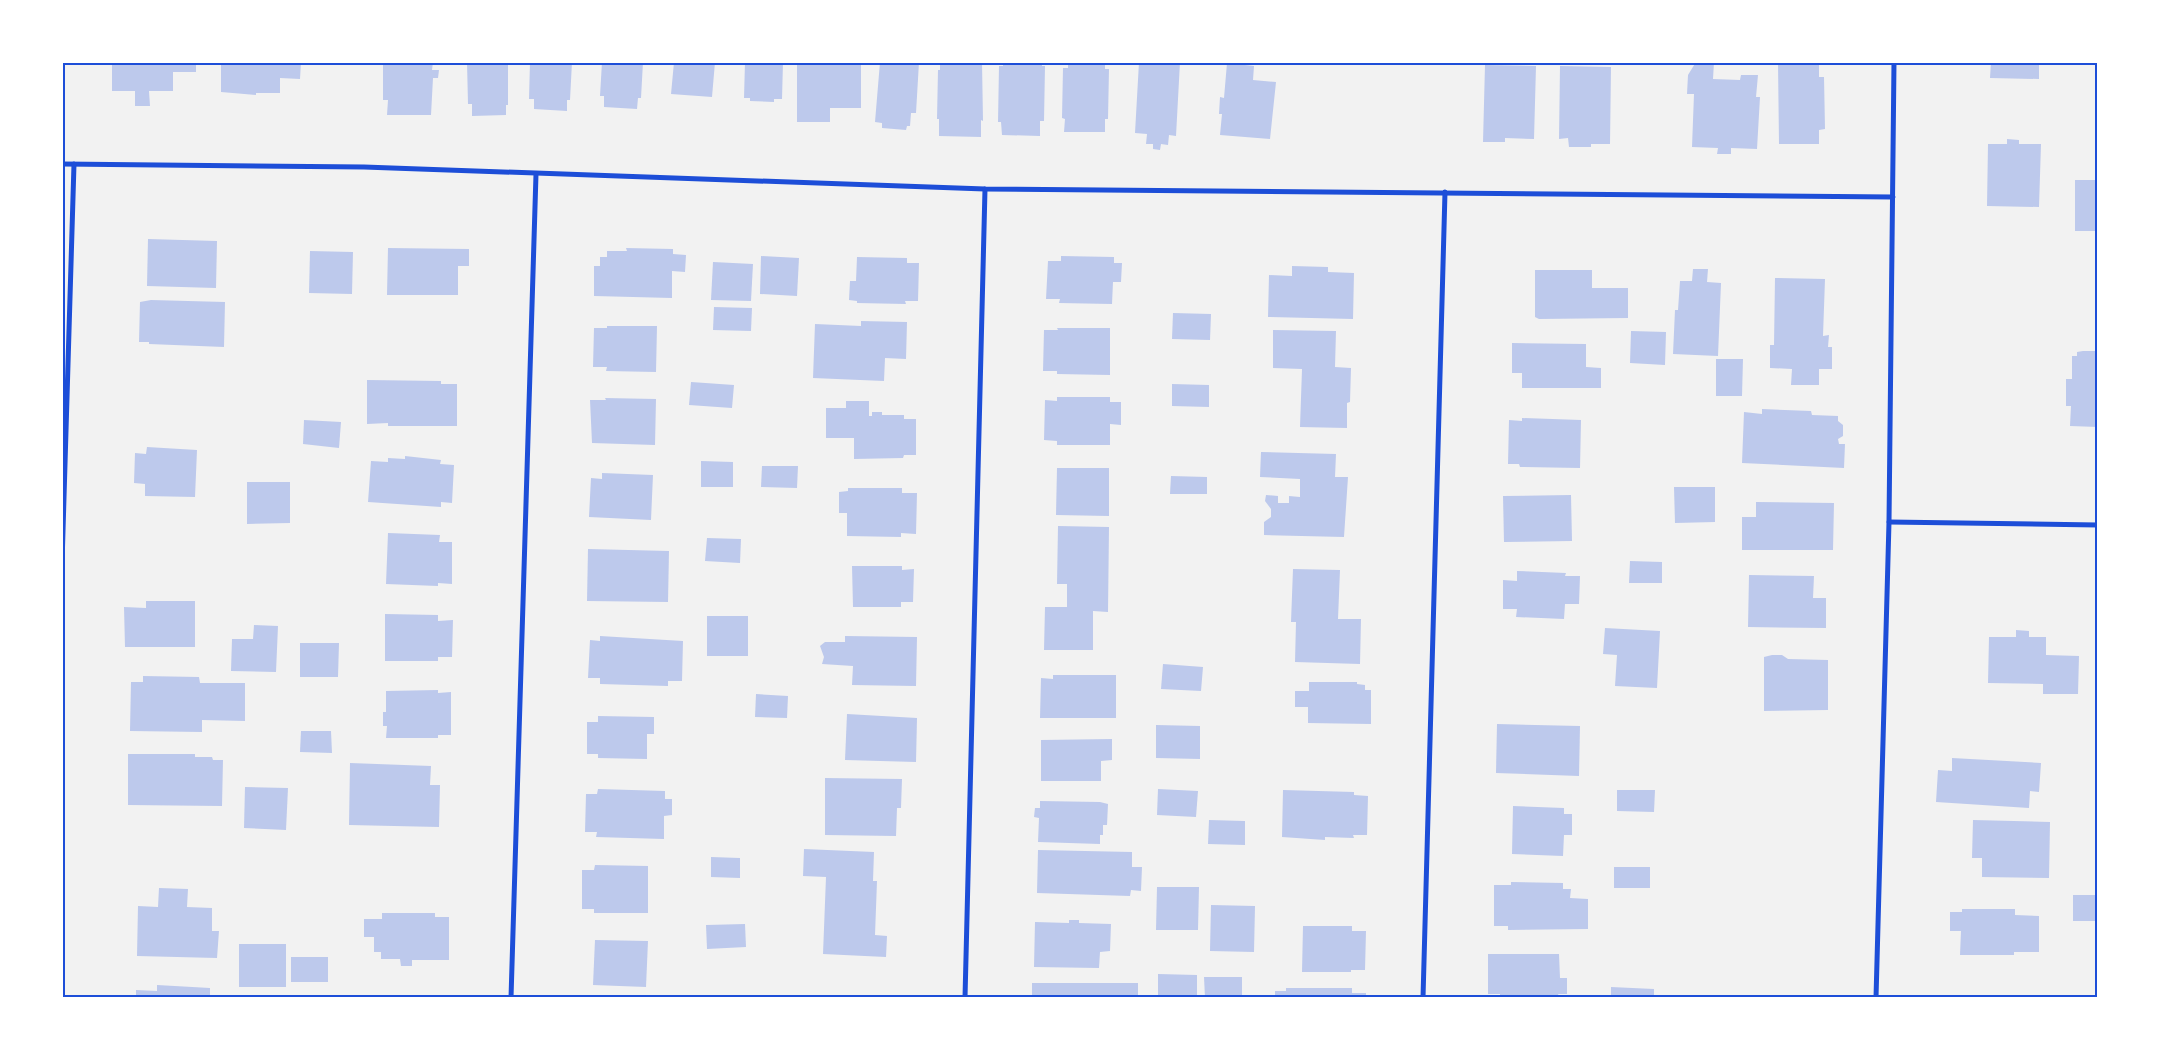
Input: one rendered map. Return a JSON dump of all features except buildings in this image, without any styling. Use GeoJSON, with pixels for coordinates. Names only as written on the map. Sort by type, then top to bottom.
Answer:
{"type":"FeatureCollection","features":[{"type":"Feature","properties":{"kind":"street"},"geometry":{"type":"LineString","coordinates":[[1876,998],[1889,522],[1894,62]]}},
{"type":"Feature","properties":{"kind":"street"},"geometry":{"type":"LineString","coordinates":[[62,164],[364,167],[985,190],[1445,192],[1893,197]]}},
{"type":"Feature","properties":{"kind":"street"},"geometry":{"type":"LineString","coordinates":[[62,564],[74,164]]}},
{"type":"Feature","properties":{"kind":"street"},"geometry":{"type":"LineString","coordinates":[[511,998],[536,174]]}},
{"type":"Feature","properties":{"kind":"street"},"geometry":{"type":"LineString","coordinates":[[965,998],[985,190]]}},
{"type":"Feature","properties":{"kind":"street"},"geometry":{"type":"LineString","coordinates":[[1423,998],[1445,192]]}},
{"type":"Feature","properties":{"kind":"street"},"geometry":{"type":"LineString","coordinates":[[1889,522],[2098,525]]}}]}
